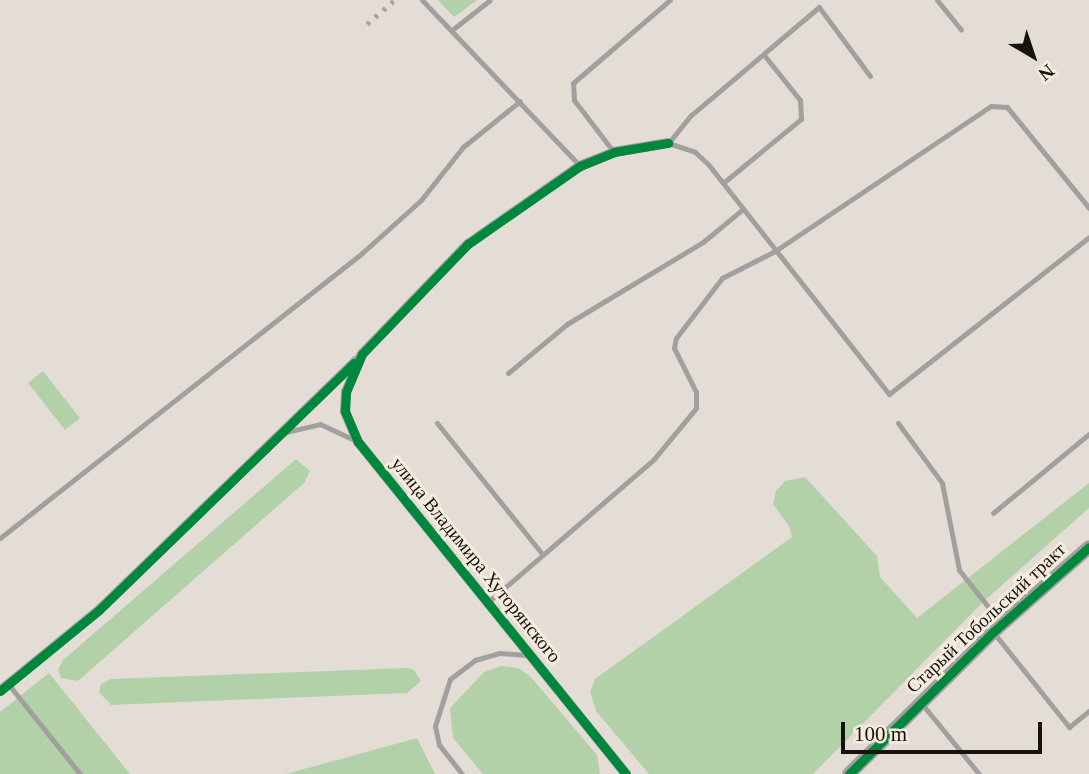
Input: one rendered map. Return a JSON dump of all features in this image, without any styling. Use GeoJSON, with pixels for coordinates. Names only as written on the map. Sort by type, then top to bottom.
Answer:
{"type":"FeatureCollection","features":[{"type":"Feature","properties":{"kind":"street","name":"улица Владимира Хуторянского"},"geometry":{"type":"LineString","coordinates":[[4,688],[99,610],[285,433],[468,244],[580,166],[614,152],[668,143]]}},
{"type":"Feature","properties":{"kind":"street","name":"улица Владимира Хуторянского"},"geometry":{"type":"LineString","coordinates":[[362,354],[346,392],[345,411],[358,442],[488,601],[623,773]]}},
{"type":"Feature","properties":{"kind":"street","name":"Старый Тобольский тракт"},"geometry":{"type":"LineString","coordinates":[[849,774],[920,701],[1089,547]]}},
{"type":"Feature","properties":{"kind":"lane"},"geometry":{"type":"LineString","coordinates":[[422,0],[580,166]]}},
{"type":"Feature","properties":{"kind":"lane"},"geometry":{"type":"LineString","coordinates":[[452,30],[490,0]]}},
{"type":"Feature","properties":{"kind":"lane"},"geometry":{"type":"LineString","coordinates":[[614,152],[574,100],[573,83],[670,0]]}},
{"type":"Feature","properties":{"kind":"lane"},"geometry":{"type":"LineString","coordinates":[[815,0],[870,76]]}},
{"type":"Feature","properties":{"kind":"lane"},"geometry":{"type":"LineString","coordinates":[[937,0],[961,30]]}},
{"type":"Feature","properties":{"kind":"lane"},"geometry":{"type":"LineString","coordinates":[[819,7],[691,115],[668,143],[695,152],[723,183],[889,394],[1089,237]]}},
{"type":"Feature","properties":{"kind":"lane"},"geometry":{"type":"LineString","coordinates":[[723,183],[800,119],[800,100],[764,55]]}},
{"type":"Feature","properties":{"kind":"lane"},"geometry":{"type":"LineString","coordinates":[[0,538],[362,253],[421,200],[463,147],[520,101]]}},
{"type":"Feature","properties":{"kind":"lane"},"geometry":{"type":"LineString","coordinates":[[488,601],[654,459],[696,408],[696,392],[677,359],[677,338],[722,278],[775,251],[991,106],[1007,107],[1089,208]]}},
{"type":"Feature","properties":{"kind":"lane"},"geometry":{"type":"LineString","coordinates":[[508,373],[567,324],[703,242],[743,209]]}},
{"type":"Feature","properties":{"kind":"lane"},"geometry":{"type":"LineString","coordinates":[[437,423],[543,555]]}},
{"type":"Feature","properties":{"kind":"lane"},"geometry":{"type":"LineString","coordinates":[[898,423],[942,483],[959,570],[1069,727],[1089,711]]}},
{"type":"Feature","properties":{"kind":"lane"},"geometry":{"type":"LineString","coordinates":[[285,433],[320,424],[358,442]]}},
{"type":"Feature","properties":{"kind":"lane"},"geometry":{"type":"LineString","coordinates":[[993,513],[1089,434]]}},
{"type":"Feature","properties":{"kind":"lane"},"geometry":{"type":"LineString","coordinates":[[462,774],[439,745],[435,726],[450,680],[487,657],[530,655]]}},
{"type":"Feature","properties":{"kind":"lane"},"geometry":{"type":"LineString","coordinates":[[4,688],[80,774]]}},
{"type":"Feature","properties":{"kind":"lane"},"geometry":{"type":"LineString","coordinates":[[920,701],[979,774]]}},
{"type":"Feature","properties":{"kind":"green space"},"geometry":{"type":"Polygon","coordinates":[[[438,0],[477,0],[454,17],[438,0]]]}},
{"type":"Feature","properties":{"kind":"green space"},"geometry":{"type":"Polygon","coordinates":[[[43,371],[80,418],[65,430],[28,383],[43,371]]]}},
{"type":"Feature","properties":{"kind":"green space"},"geometry":{"type":"Polygon","coordinates":[[[296,459],[310,471],[304,483],[78,681],[61,678],[58,670],[63,660],[296,459]]]}},
{"type":"Feature","properties":{"kind":"green space"},"geometry":{"type":"Polygon","coordinates":[[[805,477],[877,556],[880,577],[917,618],[1089,483],[1089,508],[984,601],[813,774],[649,774],[596,711],[590,692],[595,679],[792,537],[789,526],[773,504],[776,491],[785,481],[805,477]]]}},
{"type":"Feature","properties":{"kind":"green space"},"geometry":{"type":"Polygon","coordinates":[[[501,666],[518,668],[530,676],[597,755],[600,774],[483,774],[453,738],[450,708],[484,672],[501,666]]]}},
{"type":"Feature","properties":{"kind":"green space"},"geometry":{"type":"Polygon","coordinates":[[[407,668],[414,670],[421,681],[407,693],[111,705],[99,692],[101,684],[111,679],[407,668]]]}},
{"type":"Feature","properties":{"kind":"green space"},"geometry":{"type":"Polygon","coordinates":[[[49,673],[130,774],[0,774],[0,712],[49,673]]]}},
{"type":"Feature","properties":{"kind":"green space"},"geometry":{"type":"Polygon","coordinates":[[[417,738],[435,774],[286,774],[417,738]]]}},
{"type":"Feature","properties":{"kind":"railway"},"geometry":{"type":"LineString","coordinates":[[367,24],[395,0]]}},
{"type":"Feature","properties":{"kind":"cycle path"},"geometry":{"type":"LineString","coordinates":[[626,774],[358,442],[345,411],[346,392],[362,354],[468,244],[580,166],[614,152],[668,143]]}},
{"type":"Feature","properties":{"kind":"cycle path"},"geometry":{"type":"LineString","coordinates":[[0,691],[99,610],[354,363]]}},
{"type":"Feature","properties":{"kind":"cycle path"},"geometry":{"type":"LineString","coordinates":[[849,774],[993,632],[1089,547]]}}]}
